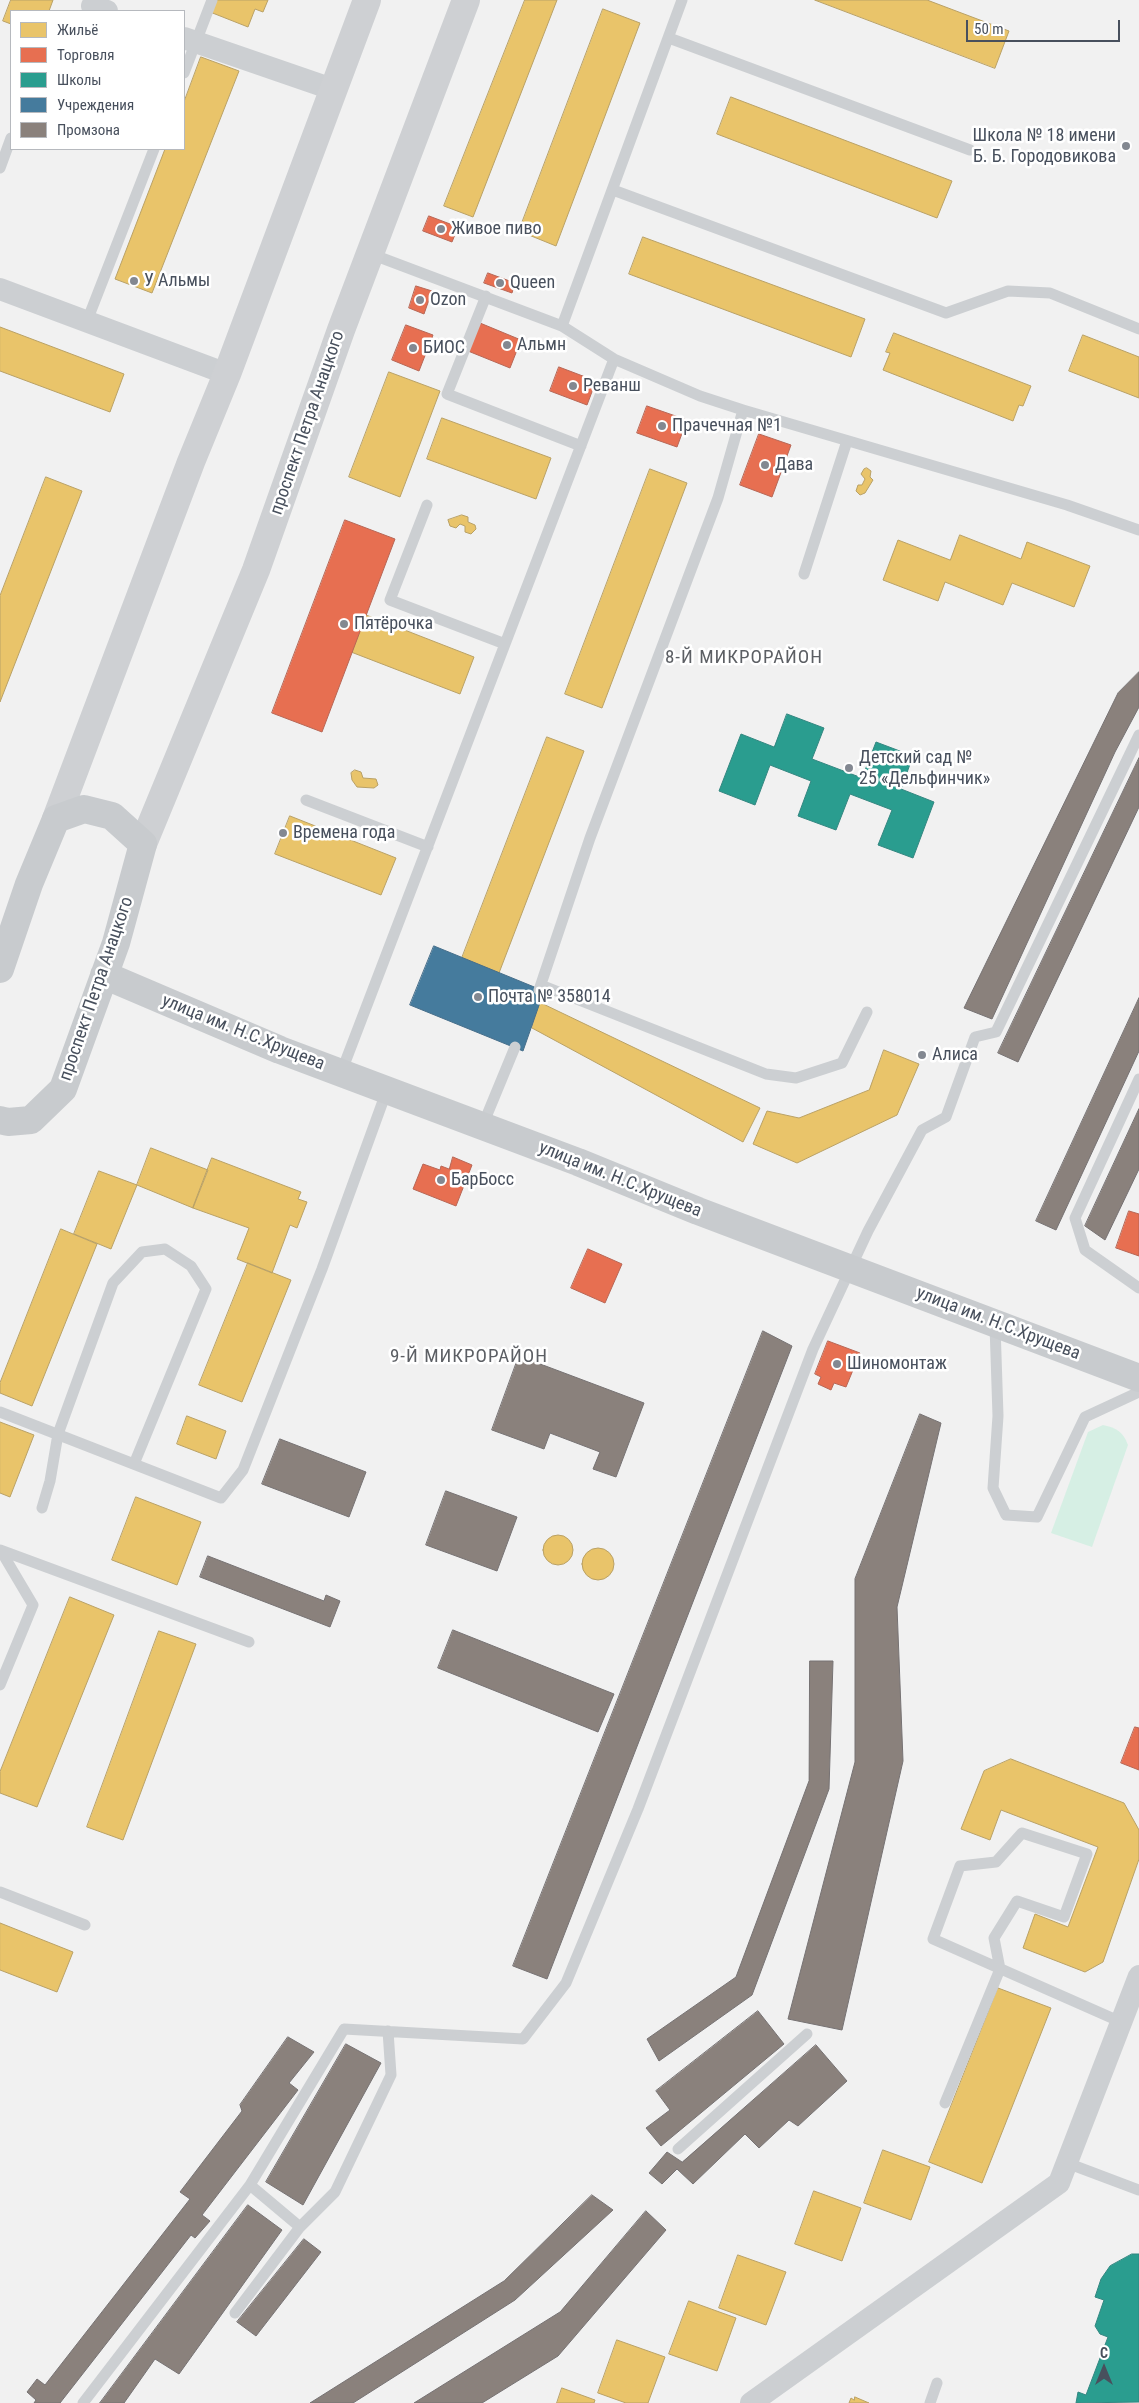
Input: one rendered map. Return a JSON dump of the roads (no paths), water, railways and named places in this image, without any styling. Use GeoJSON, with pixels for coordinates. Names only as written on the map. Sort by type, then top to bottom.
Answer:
{"type":"FeatureCollection","features":[{"type":"Feature","properties":{"kind":"main road"},"geometry":{"type":"LineString","coordinates":[[3,954],[191,462],[227,374],[366,0]]}},
{"type":"Feature","properties":{"kind":"main road","name":"проспект Петра Анацкого"},"geometry":{"type":"LineString","coordinates":[[0,1120],[8,1122],[32,1120],[63,1089],[125,912],[143,844],[256,570],[341,330],[466,0]]}},
{"type":"Feature","properties":{"kind":"main road"},"geometry":{"type":"LineString","coordinates":[[56,819],[84,809],[112,816],[143,844]]}},
{"type":"Feature","properties":{"kind":"main road","name":"улица им. Н.С.Хрущева"},"geometry":{"type":"LineString","coordinates":[[104,975],[280,1050],[578,1162],[698,1211],[1138,1378]]}},
{"type":"Feature","properties":{"kind":"street"},"geometry":{"type":"LineString","coordinates":[[190,40],[332,89]]}},
{"type":"Feature","properties":{"kind":"street"},"geometry":{"type":"LineString","coordinates":[[0,289],[227,374]]}},
{"type":"Feature","properties":{"kind":"street"},"geometry":{"type":"LineString","coordinates":[[751,2403],[1059,2183],[1139,1976]]}},
{"type":"Feature","properties":{"kind":"lane"},"geometry":{"type":"LineString","coordinates":[[185,68],[190,40],[212,0]]}},
{"type":"Feature","properties":{"kind":"lane"},"geometry":{"type":"LineString","coordinates":[[562,326],[682,0]]}},
{"type":"Feature","properties":{"kind":"lane"},"geometry":{"type":"LineString","coordinates":[[669,38],[970,150]]}},
{"type":"Feature","properties":{"kind":"lane"},"geometry":{"type":"LineString","coordinates":[[0,168],[10,141]]}},
{"type":"Feature","properties":{"kind":"lane"},"geometry":{"type":"LineString","coordinates":[[87,321],[154,150]]}},
{"type":"Feature","properties":{"kind":"lane"},"geometry":{"type":"LineString","coordinates":[[613,190],[946,314],[1008,291],[1050,293],[1139,329]]}},
{"type":"Feature","properties":{"kind":"lane"},"geometry":{"type":"LineString","coordinates":[[371,254],[562,326],[614,359],[700,396],[1066,505],[1139,530]]}},
{"type":"Feature","properties":{"kind":"lane"},"geometry":{"type":"LineString","coordinates":[[486,296],[447,394],[581,446]]}},
{"type":"Feature","properties":{"kind":"lane"},"geometry":{"type":"LineString","coordinates":[[341,1073],[614,359]]}},
{"type":"Feature","properties":{"kind":"lane"},"geometry":{"type":"LineString","coordinates":[[743,410],[718,498],[590,838],[540,988],[766,1074],[796,1078],[842,1063],[867,1012]]}},
{"type":"Feature","properties":{"kind":"lane"},"geometry":{"type":"LineString","coordinates":[[804,574],[847,441]]}},
{"type":"Feature","properties":{"kind":"lane"},"geometry":{"type":"LineString","coordinates":[[427,505],[390,600],[505,644]]}},
{"type":"Feature","properties":{"kind":"lane"},"geometry":{"type":"LineString","coordinates":[[84,2403],[250,2185],[344,2029],[523,2039],[566,1984],[638,1809],[813,1349],[868,1232],[922,1130],[946,1117],[975,1037],[996,1032],[1139,735]]}},
{"type":"Feature","properties":{"kind":"lane"},"geometry":{"type":"LineString","coordinates":[[306,800],[428,847]]}},
{"type":"Feature","properties":{"kind":"lane"},"geometry":{"type":"LineString","coordinates":[[482,1127],[514,1047]]}},
{"type":"Feature","properties":{"kind":"lane"},"geometry":{"type":"LineString","coordinates":[[1139,1079],[1075,1218],[1085,1250],[1139,1288]]}},
{"type":"Feature","properties":{"kind":"lane"},"geometry":{"type":"LineString","coordinates":[[0,1412],[221,1498],[244,1470],[322,1269],[387,1090]]}},
{"type":"Feature","properties":{"kind":"lane"},"geometry":{"type":"LineString","coordinates":[[42,1508],[50,1481],[58,1434],[113,1284],[142,1252],[165,1249],[191,1266],[206,1289],[134,1464]]}},
{"type":"Feature","properties":{"kind":"lane"},"geometry":{"type":"LineString","coordinates":[[994,1323],[998,1416],[993,1488],[1006,1515],[1037,1517],[1085,1416],[1138,1378]]}},
{"type":"Feature","properties":{"kind":"lane"},"geometry":{"type":"LineString","coordinates":[[0,1551],[249,1642]]}},
{"type":"Feature","properties":{"kind":"lane"},"geometry":{"type":"LineString","coordinates":[[0,1551],[33,1605],[0,1685]]}},
{"type":"Feature","properties":{"kind":"lane"},"geometry":{"type":"LineString","coordinates":[[945,2103],[1000,1969],[994,1938],[1018,1901],[1064,1917],[1087,1854],[1022,1833],[996,1862],[960,1866],[932,1939],[1000,1969],[1121,2022]]}},
{"type":"Feature","properties":{"kind":"lane"},"geometry":{"type":"LineString","coordinates":[[0,1892],[85,1925]]}},
{"type":"Feature","properties":{"kind":"lane"},"geometry":{"type":"LineString","coordinates":[[235,2313],[300,2227],[335,2192],[391,2075],[388,2031]]}},
{"type":"Feature","properties":{"kind":"lane"},"geometry":{"type":"LineString","coordinates":[[678,2149],[807,2034]]}},
{"type":"Feature","properties":{"kind":"lane"},"geometry":{"type":"LineString","coordinates":[[1066,2163],[1139,2190]]}},
{"type":"Feature","properties":{"kind":"lane"},"geometry":{"type":"LineString","coordinates":[[250,2185],[300,2227]]}},
{"type":"Feature","properties":{"kind":"lane"},"geometry":{"type":"LineString","coordinates":[[930,2403],[937,2383]]}},
{"type":"Feature","properties":{"kind":"place","name":"Школа № 18 имени Б. Б. Городовикова"},"geometry":{"type":"Point","coordinates":[1126,146]}},
{"type":"Feature","properties":{"kind":"place","name":"Живое пиво"},"geometry":{"type":"Point","coordinates":[441,229]}},
{"type":"Feature","properties":{"kind":"place","name":"У Альмы"},"geometry":{"type":"Point","coordinates":[134,281]}},
{"type":"Feature","properties":{"kind":"place","name":"Queen"},"geometry":{"type":"Point","coordinates":[500,283]}},
{"type":"Feature","properties":{"kind":"place","name":"Ozon"},"geometry":{"type":"Point","coordinates":[420,300]}},
{"type":"Feature","properties":{"kind":"place","name":"Альмн"},"geometry":{"type":"Point","coordinates":[507,345]}},
{"type":"Feature","properties":{"kind":"place","name":"БИОС"},"geometry":{"type":"Point","coordinates":[413,348]}},
{"type":"Feature","properties":{"kind":"place","name":"Реванш"},"geometry":{"type":"Point","coordinates":[573,386]}},
{"type":"Feature","properties":{"kind":"place","name":"Прачечная №1"},"geometry":{"type":"Point","coordinates":[662,426]}},
{"type":"Feature","properties":{"kind":"place","name":"Дава"},"geometry":{"type":"Point","coordinates":[765,465]}},
{"type":"Feature","properties":{"kind":"place","name":"Пятёрочка"},"geometry":{"type":"Point","coordinates":[344,624]}},
{"type":"Feature","properties":{"kind":"place","name":"Детский сад № 25 «Дельфинчик»"},"geometry":{"type":"Point","coordinates":[849,768]}},
{"type":"Feature","properties":{"kind":"place","name":"Времена года"},"geometry":{"type":"Point","coordinates":[283,833]}},
{"type":"Feature","properties":{"kind":"place","name":"Почта № 358014"},"geometry":{"type":"Point","coordinates":[478,997]}},
{"type":"Feature","properties":{"kind":"place","name":"Алиса"},"geometry":{"type":"Point","coordinates":[922,1055]}},
{"type":"Feature","properties":{"kind":"place","name":"БарБосс"},"geometry":{"type":"Point","coordinates":[441,1180]}},
{"type":"Feature","properties":{"kind":"place","name":"Шиномонтаж"},"geometry":{"type":"Point","coordinates":[837,1364]}},
{"type":"Feature","properties":{"kind":"district","name":"8-Й МИКРОРАЙОН"},"geometry":{"type":"Point","coordinates":[744,658]}},
{"type":"Feature","properties":{"kind":"district","name":"9-Й МИКРОРАЙОН"},"geometry":{"type":"Point","coordinates":[469,1357]}}]}
